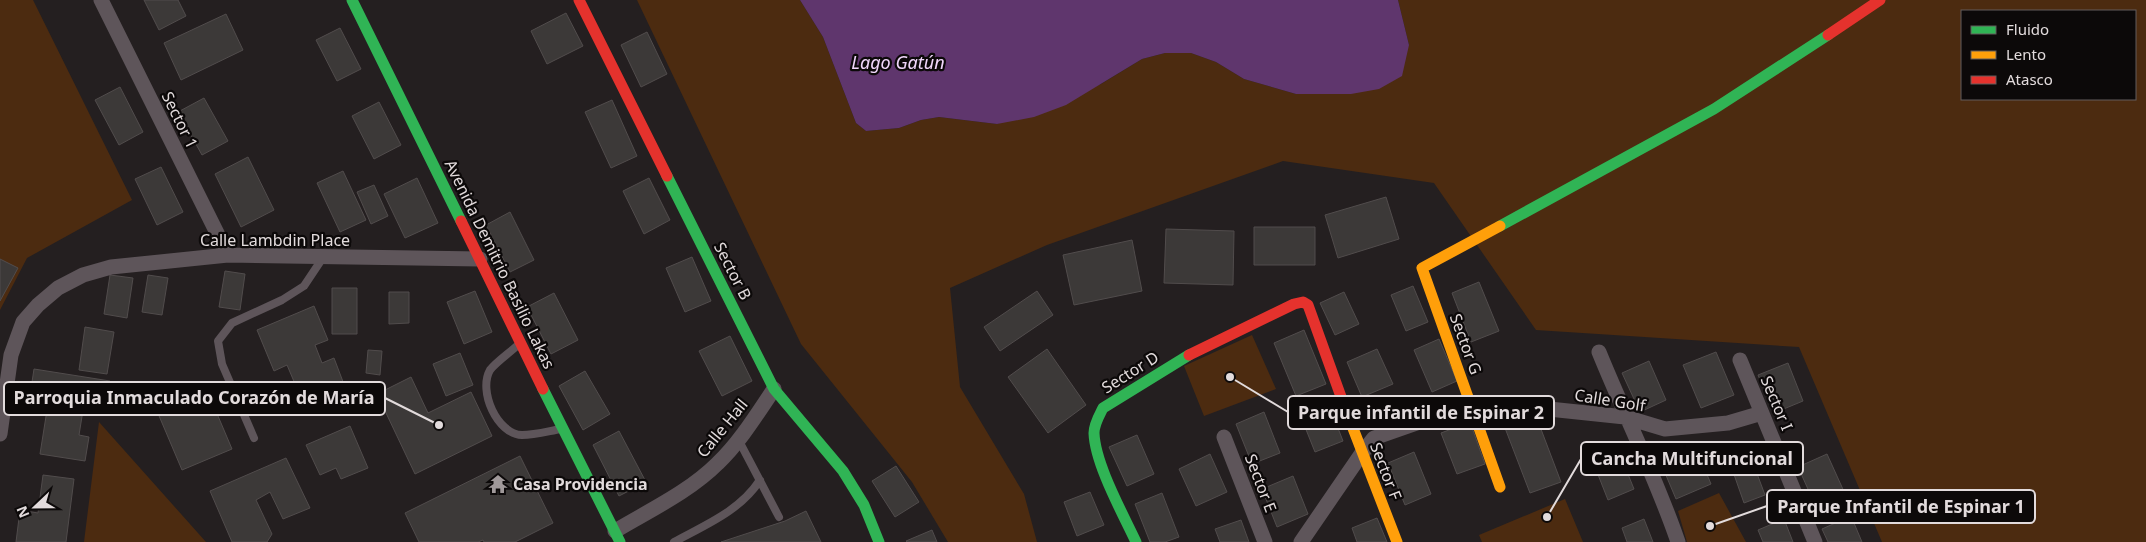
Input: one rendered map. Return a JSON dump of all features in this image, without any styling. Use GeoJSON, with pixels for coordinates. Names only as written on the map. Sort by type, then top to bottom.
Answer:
{"type":"FeatureCollection","features":[{"type":"Feature","properties":{"kind":"street","name":"Sector 1"},"geometry":{"type":"LineString","coordinates":[[102,0],[228,255]]}},
{"type":"Feature","properties":{"kind":"street","name":"Avenida Demitrio Basilio Lakas"},"geometry":{"type":"LineString","coordinates":[[352,0],[618,536]]}},
{"type":"Feature","properties":{"kind":"street","name":"Sector B"},"geometry":{"type":"LineString","coordinates":[[579,0],[774,390],[843,471],[864,505],[879,542]]}},
{"type":"Feature","properties":{"kind":"street","name":"Sector G"},"geometry":{"type":"LineString","coordinates":[[1500,487],[1422,268],[1714,109],[1772,73],[1880,0]]}},
{"type":"Feature","properties":{"kind":"street","name":"Calle Lambdin Place"},"geometry":{"type":"LineString","coordinates":[[0,434],[11,355],[23,322],[38,305],[58,288],[83,275],[111,267],[228,255],[480,259]]}},
{"type":"Feature","properties":{"kind":"street","name":"Sector F"},"geometry":{"type":"LineString","coordinates":[[1303,302],[1308,306],[1397,542]]}},
{"type":"Feature","properties":{"kind":"street","name":"Sector D"},"geometry":{"type":"LineString","coordinates":[[1136,542],[1099,455],[1094,434],[1096,420],[1103,408],[1189,355],[1294,304],[1303,302]]}},
{"type":"Feature","properties":{"kind":"street","name":"Calle Golf"},"geometry":{"type":"LineString","coordinates":[[1599,352],[1625,417],[1648,465],[1678,542]]}},
{"type":"Feature","properties":{"kind":"street","name":"Sector I"},"geometry":{"type":"LineString","coordinates":[[1740,360],[1815,542]]}},
{"type":"Feature","properties":{"kind":"street","name":"Calle Hall"},"geometry":{"type":"LineString","coordinates":[[618,536],[703,477],[728,454],[774,390]]}},
{"type":"Feature","properties":{"kind":"street","name":"Calle Golf"},"geometry":{"type":"LineString","coordinates":[[1302,542],[1374,438],[1470,404],[1511,405],[1625,417],[1665,429],[1728,423],[1762,414]]}},
{"type":"Feature","properties":{"kind":"street","name":"Sector E"},"geometry":{"type":"LineString","coordinates":[[1224,437],[1265,542]]}},
{"type":"Feature","properties":{"kind":"lane"},"geometry":{"type":"LineString","coordinates":[[254,438],[222,364],[218,341],[232,323],[282,300],[304,286],[324,256]]}},
{"type":"Feature","properties":{"kind":"lane"},"geometry":{"type":"LineString","coordinates":[[521,342],[490,370],[486,388],[491,410],[503,426],[521,435],[563,428]]}},
{"type":"Feature","properties":{"kind":"lane"},"geometry":{"type":"LineString","coordinates":[[738,439],[778,517]]}},
{"type":"Feature","properties":{"kind":"lane"},"geometry":{"type":"LineString","coordinates":[[674,542],[726,514],[753,491],[760,480]]}},
{"type":"Feature","properties":{"kind":"shaded area"},"geometry":{"type":"Polygon","coordinates":[[[0,0],[33,0],[132,200],[27,258],[0,310],[0,0]]]}},
{"type":"Feature","properties":{"kind":"shaded area"},"geometry":{"type":"Polygon","coordinates":[[[637,0],[800,0],[823,37],[856,123],[866,131],[899,128],[921,120],[939,117],[997,124],[1101,84],[1142,59],[1165,53],[1191,53],[1216,62],[1244,79],[1296,94],[1409,45],[1398,0],[2146,0],[2146,542],[1882,542],[1799,347],[1536,330],[1434,183],[1283,161],[1047,245],[950,288],[960,387],[1024,494],[1037,542],[948,542],[912,482],[801,344],[637,0]]]}},
{"type":"Feature","properties":{"kind":"shaded area"},"geometry":{"type":"Polygon","coordinates":[[[1252,335],[1276,389],[1204,416],[1184,366],[1252,335]]]}},
{"type":"Feature","properties":{"kind":"shaded area"},"geometry":{"type":"Polygon","coordinates":[[[99,422],[206,542],[84,542],[99,422]]]}},
{"type":"Feature","properties":{"kind":"shaded area"},"geometry":{"type":"Polygon","coordinates":[[[1719,493],[1746,542],[1687,542],[1678,511],[1719,493]]]}},
{"type":"Feature","properties":{"kind":"shaded area"},"geometry":{"type":"Polygon","coordinates":[[[1565,499],[1583,542],[1482,542],[1479,535],[1565,499]]]}},
{"type":"Feature","properties":{"kind":"water","name":"Lago Gatún"},"geometry":{"type":"Polygon","coordinates":[[[800,0],[1398,0],[1409,45],[1402,76],[1379,89],[1351,94],[1296,94],[1244,79],[1216,62],[1191,53],[1165,53],[1142,59],[1066,105],[1034,117],[997,124],[939,117],[921,120],[899,128],[866,131],[856,123],[823,37],[800,0]]]}},
{"type":"Feature","properties":{"kind":"building"},"geometry":{"type":"Polygon","coordinates":[[[144,0],[178,0],[186,16],[159,30],[144,0]]]}},
{"type":"Feature","properties":{"kind":"building"},"geometry":{"type":"Polygon","coordinates":[[[566,13],[583,46],[547,64],[531,31],[566,13]]]}},
{"type":"Feature","properties":{"kind":"building"},"geometry":{"type":"Polygon","coordinates":[[[226,14],[243,50],[181,80],[164,43],[226,14]]]}},
{"type":"Feature","properties":{"kind":"building"},"geometry":{"type":"Polygon","coordinates":[[[340,28],[361,69],[337,81],[316,40],[340,28]]]}},
{"type":"Feature","properties":{"kind":"building"},"geometry":{"type":"Polygon","coordinates":[[[647,32],[667,74],[641,87],[621,45],[647,32]]]}},
{"type":"Feature","properties":{"kind":"building"},"geometry":{"type":"Polygon","coordinates":[[[120,87],[143,132],[119,145],[95,100],[120,87]]]}},
{"type":"Feature","properties":{"kind":"building"},"geometry":{"type":"Polygon","coordinates":[[[204,98],[228,141],[202,155],[178,112],[204,98]]]}},
{"type":"Feature","properties":{"kind":"building"},"geometry":{"type":"Polygon","coordinates":[[[612,100],[637,156],[611,168],[585,112],[612,100]]]}},
{"type":"Feature","properties":{"kind":"building"},"geometry":{"type":"Polygon","coordinates":[[[379,102],[401,145],[374,159],[352,116],[379,102]]]}},
{"type":"Feature","properties":{"kind":"building"},"geometry":{"type":"Polygon","coordinates":[[[248,157],[274,210],[241,227],[215,174],[248,157]]]}},
{"type":"Feature","properties":{"kind":"building"},"geometry":{"type":"Polygon","coordinates":[[[161,167],[183,212],[157,225],[135,179],[161,167]]]}},
{"type":"Feature","properties":{"kind":"building"},"geometry":{"type":"Polygon","coordinates":[[[343,171],[366,220],[340,232],[317,183],[343,171]]]}},
{"type":"Feature","properties":{"kind":"building"},"geometry":{"type":"Polygon","coordinates":[[[417,178],[438,223],[405,238],[384,194],[417,178]]]}},
{"type":"Feature","properties":{"kind":"building"},"geometry":{"type":"Polygon","coordinates":[[[649,178],[670,220],[644,234],[623,191],[649,178]]]}},
{"type":"Feature","properties":{"kind":"building"},"geometry":{"type":"Polygon","coordinates":[[[374,185],[388,216],[371,224],[357,192],[374,185]]]}},
{"type":"Feature","properties":{"kind":"building"},"geometry":{"type":"Polygon","coordinates":[[[1386,197],[1399,239],[1338,258],[1325,215],[1386,197]]]}},
{"type":"Feature","properties":{"kind":"building"},"geometry":{"type":"Polygon","coordinates":[[[510,212],[534,260],[510,272],[486,225],[510,212]]]}},
{"type":"Feature","properties":{"kind":"building"},"geometry":{"type":"Polygon","coordinates":[[[1254,227],[1315,227],[1315,265],[1254,265],[1254,227]]]}},
{"type":"Feature","properties":{"kind":"building"},"geometry":{"type":"Polygon","coordinates":[[[1166,229],[1234,231],[1233,285],[1164,283],[1166,229]]]}},
{"type":"Feature","properties":{"kind":"building"},"geometry":{"type":"Polygon","coordinates":[[[1132,240],[1142,291],[1074,305],[1063,255],[1132,240]]]}},
{"type":"Feature","properties":{"kind":"building"},"geometry":{"type":"Polygon","coordinates":[[[692,257],[711,301],[685,312],[666,268],[692,257]]]}},
{"type":"Feature","properties":{"kind":"building"},"geometry":{"type":"Polygon","coordinates":[[[0,259],[18,268],[0,301],[0,259]]]}},
{"type":"Feature","properties":{"kind":"building"},"geometry":{"type":"Polygon","coordinates":[[[225,271],[245,274],[240,310],[219,307],[225,271]]]}},
{"type":"Feature","properties":{"kind":"building"},"geometry":{"type":"Polygon","coordinates":[[[110,275],[133,278],[127,318],[104,314],[110,275]]]}},
{"type":"Feature","properties":{"kind":"building"},"geometry":{"type":"Polygon","coordinates":[[[148,275],[168,278],[162,315],[142,312],[148,275]]]}},
{"type":"Feature","properties":{"kind":"building"},"geometry":{"type":"Polygon","coordinates":[[[1479,282],[1499,331],[1471,342],[1452,293],[1479,282]]]}},
{"type":"Feature","properties":{"kind":"building"},"geometry":{"type":"Polygon","coordinates":[[[1413,286],[1428,322],[1406,331],[1391,295],[1413,286]]]}},
{"type":"Feature","properties":{"kind":"building"},"geometry":{"type":"Polygon","coordinates":[[[332,288],[357,288],[357,334],[332,334],[332,288]]]}},
{"type":"Feature","properties":{"kind":"building"},"geometry":{"type":"Polygon","coordinates":[[[475,291],[492,332],[464,344],[447,302],[475,291]]]}},
{"type":"Feature","properties":{"kind":"building"},"geometry":{"type":"Polygon","coordinates":[[[1037,291],[1053,315],[1000,351],[984,327],[1037,291]]]}},
{"type":"Feature","properties":{"kind":"building"},"geometry":{"type":"Polygon","coordinates":[[[389,292],[409,292],[409,323],[389,324],[389,292]]]}},
{"type":"Feature","properties":{"kind":"building"},"geometry":{"type":"Polygon","coordinates":[[[1344,292],[1359,324],[1335,335],[1320,303],[1344,292]]]}},
{"type":"Feature","properties":{"kind":"building"},"geometry":{"type":"Polygon","coordinates":[[[554,293],[578,340],[551,354],[527,307],[554,293]]]}},
{"type":"Feature","properties":{"kind":"building"},"geometry":{"type":"Polygon","coordinates":[[[314,306],[328,340],[315,345],[322,363],[334,358],[345,387],[304,405],[287,365],[274,371],[257,330],[314,306]]]}},
{"type":"Feature","properties":{"kind":"building"},"geometry":{"type":"Polygon","coordinates":[[[85,327],[114,332],[107,374],[79,370],[85,327]]]}},
{"type":"Feature","properties":{"kind":"building"},"geometry":{"type":"Polygon","coordinates":[[[1304,330],[1326,384],[1296,396],[1274,343],[1304,330]]]}},
{"type":"Feature","properties":{"kind":"building"},"geometry":{"type":"Polygon","coordinates":[[[730,336],[752,381],[722,396],[699,351],[730,336]]]}},
{"type":"Feature","properties":{"kind":"building"},"geometry":{"type":"Polygon","coordinates":[[[1439,339],[1457,381],[1432,392],[1414,350],[1439,339]]]}},
{"type":"Feature","properties":{"kind":"building"},"geometry":{"type":"Polygon","coordinates":[[[1047,349],[1086,405],[1048,433],[1008,377],[1047,349]]]}},
{"type":"Feature","properties":{"kind":"building"},"geometry":{"type":"Polygon","coordinates":[[[1377,349],[1393,384],[1362,397],[1347,362],[1377,349]]]}},
{"type":"Feature","properties":{"kind":"building"},"geometry":{"type":"Polygon","coordinates":[[[368,350],[382,351],[380,375],[366,373],[368,350]]]}},
{"type":"Feature","properties":{"kind":"building"},"geometry":{"type":"Polygon","coordinates":[[[1716,352],[1734,395],[1701,408],[1683,365],[1716,352]]]}},
{"type":"Feature","properties":{"kind":"building"},"geometry":{"type":"Polygon","coordinates":[[[460,353],[473,385],[446,396],[433,364],[460,353]]]}},
{"type":"Feature","properties":{"kind":"building"},"geometry":{"type":"Polygon","coordinates":[[[1649,361],[1666,400],[1640,412],[1622,373],[1649,361]]]}},
{"type":"Feature","properties":{"kind":"building"},"geometry":{"type":"Polygon","coordinates":[[[1788,363],[1803,401],[1774,413],[1758,375],[1788,363]]]}},
{"type":"Feature","properties":{"kind":"building"},"geometry":{"type":"Polygon","coordinates":[[[34,369],[110,381],[106,408],[84,404],[79,435],[89,437],[85,461],[40,454],[51,385],[32,382],[34,369]]]}},
{"type":"Feature","properties":{"kind":"building"},"geometry":{"type":"Polygon","coordinates":[[[585,371],[610,414],[583,430],[559,386],[585,371]]]}},
{"type":"Feature","properties":{"kind":"building"},"geometry":{"type":"Polygon","coordinates":[[[411,377],[428,413],[471,392],[492,436],[415,474],[377,394],[411,377]]]}},
{"type":"Feature","properties":{"kind":"building"},"geometry":{"type":"Polygon","coordinates":[[[204,383],[232,449],[182,470],[154,404],[204,383]]]}},
{"type":"Feature","properties":{"kind":"building"},"geometry":{"type":"Polygon","coordinates":[[[1327,400],[1343,441],[1315,452],[1299,412],[1327,400]]]}},
{"type":"Feature","properties":{"kind":"building"},"geometry":{"type":"Polygon","coordinates":[[[1264,412],[1280,453],[1252,464],[1236,424],[1264,412]]]}},
{"type":"Feature","properties":{"kind":"building"},"geometry":{"type":"Polygon","coordinates":[[[1536,416],[1561,482],[1530,493],[1505,428],[1536,416]]]}},
{"type":"Feature","properties":{"kind":"building"},"geometry":{"type":"Polygon","coordinates":[[[1470,422],[1485,464],[1457,474],[1441,433],[1470,422]]]}},
{"type":"Feature","properties":{"kind":"building"},"geometry":{"type":"Polygon","coordinates":[[[350,426],[368,468],[341,479],[336,468],[320,475],[306,445],[350,426]]]}},
{"type":"Feature","properties":{"kind":"building"},"geometry":{"type":"Polygon","coordinates":[[[619,431],[646,482],[619,496],[593,445],[619,431]]]}},
{"type":"Feature","properties":{"kind":"building"},"geometry":{"type":"Polygon","coordinates":[[[1137,435],[1154,474],[1127,486],[1109,447],[1137,435]]]}},
{"type":"Feature","properties":{"kind":"building"},"geometry":{"type":"Polygon","coordinates":[[[1695,446],[1711,484],[1676,499],[1660,461],[1695,446]]]}},
{"type":"Feature","properties":{"kind":"building"},"geometry":{"type":"Polygon","coordinates":[[[1414,452],[1431,494],[1405,505],[1388,463],[1414,452]]]}},
{"type":"Feature","properties":{"kind":"building"},"geometry":{"type":"Polygon","coordinates":[[[1619,452],[1634,489],[1608,500],[1593,462],[1619,452]]]}},
{"type":"Feature","properties":{"kind":"building"},"geometry":{"type":"Polygon","coordinates":[[[1210,454],[1227,492],[1196,506],[1179,469],[1210,454]]]}},
{"type":"Feature","properties":{"kind":"building"},"geometry":{"type":"Polygon","coordinates":[[[1827,454],[1846,496],[1817,509],[1798,467],[1827,454]]]}},
{"type":"Feature","properties":{"kind":"building"},"geometry":{"type":"Polygon","coordinates":[[[1750,455],[1765,495],[1744,503],[1730,463],[1750,455]]]}},
{"type":"Feature","properties":{"kind":"building","name":"Casa Providencia"},"geometry":{"type":"Polygon","coordinates":[[[520,456],[553,523],[515,542],[484,542],[483,540],[478,542],[419,542],[405,513],[520,456]]]}},
{"type":"Feature","properties":{"kind":"building"},"geometry":{"type":"Polygon","coordinates":[[[286,458],[310,508],[283,519],[270,492],[256,500],[272,534],[267,542],[232,542],[210,491],[286,458]]]}},
{"type":"Feature","properties":{"kind":"building"},"geometry":{"type":"Polygon","coordinates":[[[896,466],[919,502],[895,517],[872,481],[896,466]]]}},
{"type":"Feature","properties":{"kind":"building"},"geometry":{"type":"Polygon","coordinates":[[[43,475],[74,479],[66,542],[16,542],[20,510],[38,513],[43,475]]]}},
{"type":"Feature","properties":{"kind":"building"},"geometry":{"type":"Polygon","coordinates":[[[1293,476],[1308,514],[1277,527],[1262,489],[1293,476]]]}},
{"type":"Feature","properties":{"kind":"building"},"geometry":{"type":"Polygon","coordinates":[[[1090,492],[1104,525],[1077,536],[1064,502],[1090,492]]]}},
{"type":"Feature","properties":{"kind":"building"},"geometry":{"type":"Polygon","coordinates":[[[1162,493],[1179,537],[1165,542],[1150,542],[1135,504],[1162,493]]]}},
{"type":"Feature","properties":{"kind":"building"},"geometry":{"type":"Polygon","coordinates":[[[806,511],[821,542],[721,542],[785,521],[806,511]]]}},
{"type":"Feature","properties":{"kind":"building"},"geometry":{"type":"Polygon","coordinates":[[[1851,516],[1862,542],[1828,542],[1822,529],[1851,516]]]}},
{"type":"Feature","properties":{"kind":"building"},"geometry":{"type":"Polygon","coordinates":[[[1377,518],[1387,542],[1357,542],[1352,528],[1377,518]]]}},
{"type":"Feature","properties":{"kind":"building"},"geometry":{"type":"Polygon","coordinates":[[[1644,519],[1653,542],[1627,542],[1622,528],[1644,519]]]}},
{"type":"Feature","properties":{"kind":"building"},"geometry":{"type":"Polygon","coordinates":[[[1784,519],[1793,542],[1763,542],[1758,530],[1784,519]]]}},
{"type":"Feature","properties":{"kind":"building"},"geometry":{"type":"Polygon","coordinates":[[[1241,520],[1249,542],[1220,542],[1215,529],[1241,520]]]}},
{"type":"Feature","properties":{"kind":"building"},"geometry":{"type":"Polygon","coordinates":[[[932,530],[937,542],[906,541],[932,530]]]}},
{"type":"Feature","properties":{"kind":"traffic: fast"},"geometry":{"type":"LineString","coordinates":[[352,0],[461,221]]}},
{"type":"Feature","properties":{"kind":"traffic: fast"},"geometry":{"type":"LineString","coordinates":[[1500,226],[1714,109],[1828,35]]}},
{"type":"Feature","properties":{"kind":"traffic: fast"},"geometry":{"type":"LineString","coordinates":[[667,176],[774,389],[843,471],[864,505],[879,542]]}},
{"type":"Feature","properties":{"kind":"traffic: fast"},"geometry":{"type":"LineString","coordinates":[[1136,542],[1104,474],[1096,445],[1095,426],[1103,408],[1189,355]]}},
{"type":"Feature","properties":{"kind":"traffic: fast"},"geometry":{"type":"LineString","coordinates":[[543,389],[620,542]]}},
{"type":"Feature","properties":{"kind":"traffic: slow"},"geometry":{"type":"LineString","coordinates":[[1500,226],[1422,268],[1500,487]]}},
{"type":"Feature","properties":{"kind":"traffic: slow"},"geometry":{"type":"LineString","coordinates":[[1344,405],[1397,542]]}},
{"type":"Feature","properties":{"kind":"traffic: jam"},"geometry":{"type":"LineString","coordinates":[[579,0],[667,176]]}},
{"type":"Feature","properties":{"kind":"traffic: jam"},"geometry":{"type":"LineString","coordinates":[[1828,35],[1880,0]]}},
{"type":"Feature","properties":{"kind":"traffic: jam"},"geometry":{"type":"LineString","coordinates":[[461,221],[543,389]]}},
{"type":"Feature","properties":{"kind":"traffic: jam"},"geometry":{"type":"LineString","coordinates":[[1189,355],[1294,304],[1303,302],[1308,305],[1344,405]]}},
{"type":"Feature","properties":{"kind":"place","name":"Parque infantil de Espinar 2"},"geometry":{"type":"Point","coordinates":[1230,377]}},
{"type":"Feature","properties":{"kind":"place","name":"Parroquia Inmaculado Corazón de María"},"geometry":{"type":"Point","coordinates":[439,425]}},
{"type":"Feature","properties":{"kind":"place","name":"Casa Providencia"},"geometry":{"type":"Point","coordinates":[498,484]}},
{"type":"Feature","properties":{"kind":"place","name":"Cancha Multifuncional"},"geometry":{"type":"Point","coordinates":[1547,517]}},
{"type":"Feature","properties":{"kind":"place","name":"Parque Infantil de Espinar 1"},"geometry":{"type":"Point","coordinates":[1710,526]}}]}
